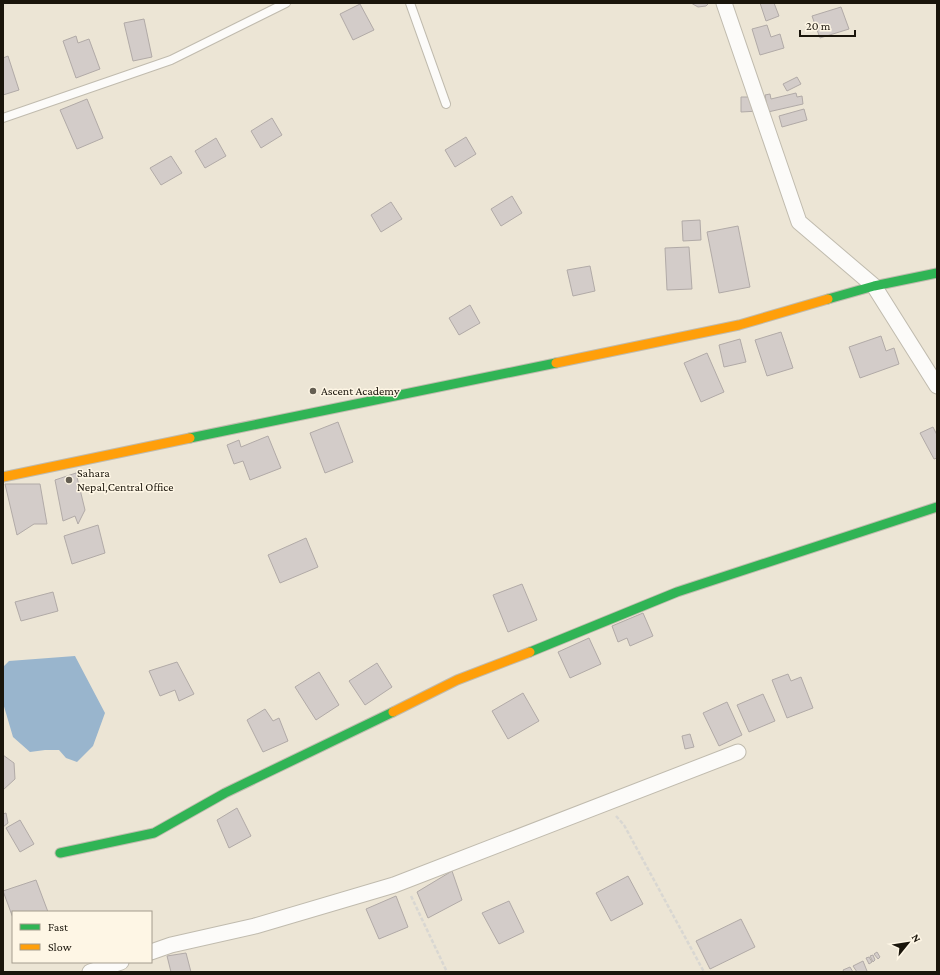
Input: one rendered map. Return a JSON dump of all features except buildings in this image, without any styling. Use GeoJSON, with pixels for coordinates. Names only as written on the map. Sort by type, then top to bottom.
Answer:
{"type":"FeatureCollection","features":[{"type":"Feature","properties":{"kind":"street"},"geometry":{"type":"LineString","coordinates":[[724,3],[799,222],[874,286],[937,386]]}},
{"type":"Feature","properties":{"kind":"street"},"geometry":{"type":"LineString","coordinates":[[3,477],[739,325],[874,286],[937,273]]}},
{"type":"Feature","properties":{"kind":"street"},"geometry":{"type":"LineString","coordinates":[[60,853],[154,832],[225,793],[457,680],[555,643],[677,592],[937,507]]}},
{"type":"Feature","properties":{"kind":"street"},"geometry":{"type":"LineString","coordinates":[[152,952],[255,926],[404,881],[738,752]]}},
{"type":"Feature","properties":{"kind":"street"},"geometry":{"type":"LineString","coordinates":[[90,972],[118,963]]}},
{"type":"Feature","properties":{"kind":"lane"},"geometry":{"type":"LineString","coordinates":[[3,118],[171,60],[286,3]]}},
{"type":"Feature","properties":{"kind":"lane"},"geometry":{"type":"LineString","coordinates":[[410,3],[446,104]]}},
{"type":"Feature","properties":{"kind":"path"},"geometry":{"type":"LineString","coordinates":[[604,805],[624,825],[704,972]]}},
{"type":"Feature","properties":{"kind":"path"},"geometry":{"type":"LineString","coordinates":[[404,881],[447,972]]}},
{"type":"Feature","properties":{"kind":"water"},"geometry":{"type":"Polygon","coordinates":[[[75,656],[105,713],[93,746],[77,762],[66,758],[59,750],[30,752],[13,737],[3,703],[3,667],[9,661],[75,656]]]}},
{"type":"Feature","properties":{"kind":"traffic: fast"},"geometry":{"type":"LineString","coordinates":[[828,299],[874,286],[937,273]]}},
{"type":"Feature","properties":{"kind":"traffic: fast"},"geometry":{"type":"LineString","coordinates":[[190,438],[556,363]]}},
{"type":"Feature","properties":{"kind":"traffic: fast"},"geometry":{"type":"LineString","coordinates":[[530,652],[677,592],[937,507]]}},
{"type":"Feature","properties":{"kind":"traffic: fast"},"geometry":{"type":"LineString","coordinates":[[60,853],[154,833],[225,793],[393,712]]}},
{"type":"Feature","properties":{"kind":"traffic: slow"},"geometry":{"type":"LineString","coordinates":[[556,363],[739,325],[828,299]]}},
{"type":"Feature","properties":{"kind":"traffic: slow"},"geometry":{"type":"LineString","coordinates":[[3,477],[190,438]]}},
{"type":"Feature","properties":{"kind":"traffic: slow"},"geometry":{"type":"LineString","coordinates":[[393,712],[457,680],[530,652]]}},
{"type":"Feature","properties":{"kind":"place","name":"Ascent Academy"},"geometry":{"type":"Point","coordinates":[313,391]}},
{"type":"Feature","properties":{"kind":"place","name":"Sahara Nepal,Central Office"},"geometry":{"type":"Point","coordinates":[69,480]}}]}
